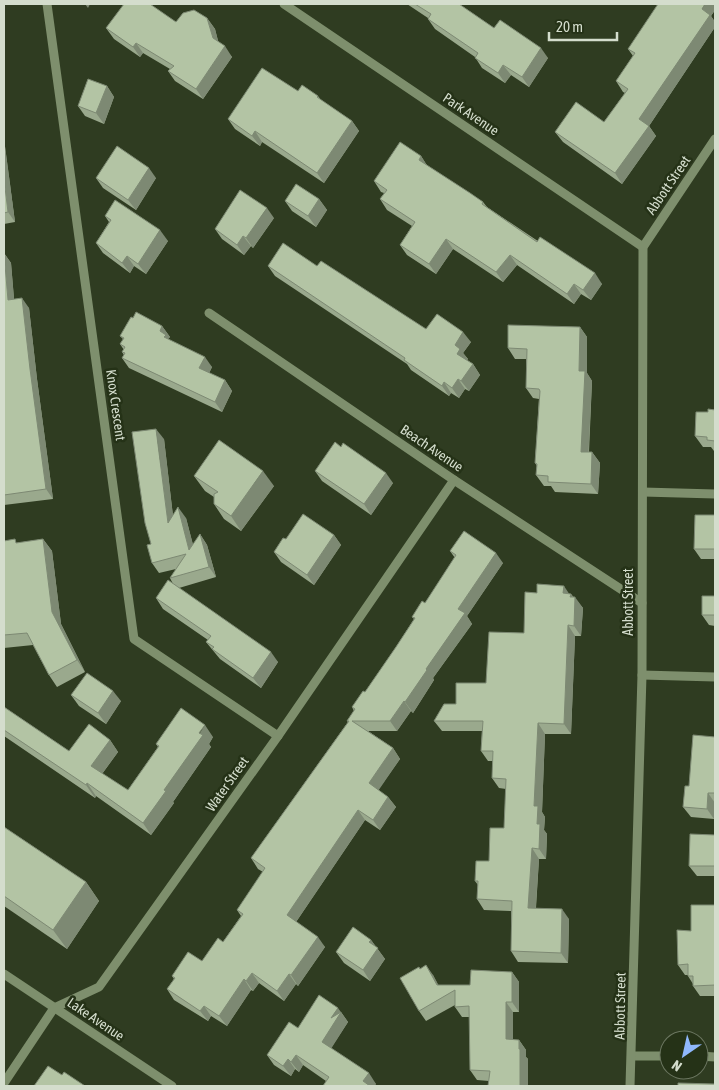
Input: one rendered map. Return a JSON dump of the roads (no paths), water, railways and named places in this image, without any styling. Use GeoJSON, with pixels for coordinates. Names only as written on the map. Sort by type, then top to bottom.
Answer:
{"type":"FeatureCollection","features":[{"type":"Feature","properties":{"kind":"street","name":"Knox Crescent"},"geometry":{"type":"LineString","coordinates":[[47,4],[134,639],[278,736]]}},
{"type":"Feature","properties":{"kind":"street","name":"Park Avenue"},"geometry":{"type":"LineString","coordinates":[[284,4],[643,247]]}},
{"type":"Feature","properties":{"kind":"street","name":"Abbott Street"},"geometry":{"type":"LineString","coordinates":[[630,1086],[642,675],[643,247],[715,139]]}},
{"type":"Feature","properties":{"kind":"street","name":"Beach Avenue"},"geometry":{"type":"LineString","coordinates":[[208,313],[454,480],[642,603]]}},
{"type":"Feature","properties":{"kind":"street","name":"Water Street"},"geometry":{"type":"LineString","coordinates":[[54,1008],[100,987],[278,736],[454,480]]}},
{"type":"Feature","properties":{"kind":"street"},"geometry":{"type":"LineString","coordinates":[[642,492],[715,494]]}},
{"type":"Feature","properties":{"kind":"street"},"geometry":{"type":"LineString","coordinates":[[642,675],[715,677]]}},
{"type":"Feature","properties":{"kind":"street","name":"Lake Avenue"},"geometry":{"type":"LineString","coordinates":[[4,974],[172,1086]]}},
{"type":"Feature","properties":{"kind":"street"},"geometry":{"type":"LineString","coordinates":[[4,1082],[54,1008]]}},
{"type":"Feature","properties":{"kind":"street"},"geometry":{"type":"LineString","coordinates":[[632,1056],[659,1056]]}}]}
